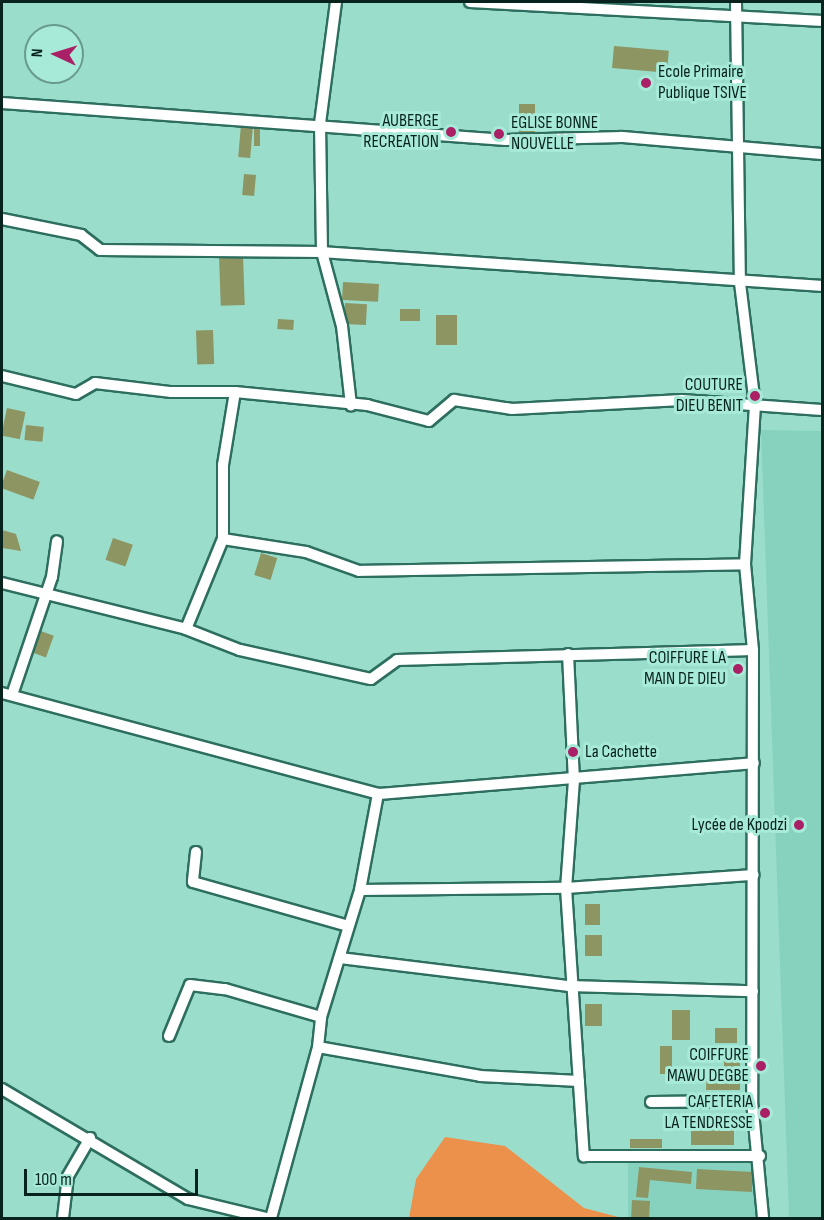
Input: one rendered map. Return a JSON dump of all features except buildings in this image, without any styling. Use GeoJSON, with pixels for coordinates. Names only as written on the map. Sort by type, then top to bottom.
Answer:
{"type":"FeatureCollection","features":[{"type":"Feature","properties":{"kind":"street"},"geometry":{"type":"LineString","coordinates":[[336,2],[320,124],[322,252],[342,326],[351,405]]}},
{"type":"Feature","properties":{"kind":"street"},"geometry":{"type":"LineString","coordinates":[[470,2],[737,20],[822,21]]}},
{"type":"Feature","properties":{"kind":"street"},"geometry":{"type":"LineString","coordinates":[[736,2],[736,147],[740,283],[755,405],[746,564],[753,650],[752,1101],[760,1156],[763,1218]]}},
{"type":"Feature","properties":{"kind":"street"},"geometry":{"type":"LineString","coordinates":[[2,103],[320,124],[506,140],[622,137],[822,154]]}},
{"type":"Feature","properties":{"kind":"street"},"geometry":{"type":"LineString","coordinates":[[2,219],[81,235],[100,249],[322,252],[740,283],[822,286]]}},
{"type":"Feature","properties":{"kind":"street"},"geometry":{"type":"LineString","coordinates":[[2,376],[76,394],[95,383],[171,392],[236,392],[386,408],[429,421],[454,400],[512,409],[682,400],[822,410]]}},
{"type":"Feature","properties":{"kind":"street"},"geometry":{"type":"LineString","coordinates":[[186,629],[223,538],[223,465],[236,392]]}},
{"type":"Feature","properties":{"kind":"street"},"geometry":{"type":"LineString","coordinates":[[223,538],[382,572],[746,564]]}},
{"type":"Feature","properties":{"kind":"street"},"geometry":{"type":"LineString","coordinates":[[57,541],[44,593],[7,694],[378,794],[573,780],[754,763]]}},
{"type":"Feature","properties":{"kind":"street"},"geometry":{"type":"LineString","coordinates":[[2,583],[186,629],[240,650],[371,679],[397,660],[753,650]]}},
{"type":"Feature","properties":{"kind":"street"},"geometry":{"type":"LineString","coordinates":[[568,654],[573,780],[566,888],[569,986],[584,1155],[760,1156]]}},
{"type":"Feature","properties":{"kind":"street"},"geometry":{"type":"LineString","coordinates":[[271,1218],[318,1047],[321,1017],[360,890],[378,794]]}},
{"type":"Feature","properties":{"kind":"street"},"geometry":{"type":"LineString","coordinates":[[196,852],[192,882],[348,926]]}},
{"type":"Feature","properties":{"kind":"street"},"geometry":{"type":"LineString","coordinates":[[360,890],[566,888],[754,875]]}},
{"type":"Feature","properties":{"kind":"street"},"geometry":{"type":"LineString","coordinates":[[340,958],[569,986],[753,991]]}},
{"type":"Feature","properties":{"kind":"street"},"geometry":{"type":"LineString","coordinates":[[170,1036],[190,985],[225,989],[321,1017]]}},
{"type":"Feature","properties":{"kind":"street"},"geometry":{"type":"LineString","coordinates":[[318,1047],[480,1076],[579,1081]]}},
{"type":"Feature","properties":{"kind":"street"},"geometry":{"type":"LineString","coordinates":[[2,1089],[90,1138],[188,1199],[266,1218]]}},
{"type":"Feature","properties":{"kind":"street"},"geometry":{"type":"LineString","coordinates":[[651,1102],[752,1101]]}},
{"type":"Feature","properties":{"kind":"street"},"geometry":{"type":"LineString","coordinates":[[63,1218],[68,1176],[90,1138]]}},
{"type":"Feature","properties":{"kind":"shaded area","name":"Lycée de Kpodzi"},"geometry":{"type":"Polygon","coordinates":[[[761,430],[822,431],[822,1218],[789,1218],[761,430]]]}},
{"type":"Feature","properties":{"kind":"shaded area"},"geometry":{"type":"Polygon","coordinates":[[[445,1137],[505,1146],[584,1208],[622,1218],[409,1218],[416,1179],[445,1137]]]}},
{"type":"Feature","properties":{"kind":"shaded area"},"geometry":{"type":"Polygon","coordinates":[[[628,1161],[756,1161],[756,1218],[628,1218],[628,1161]]]}},
{"type":"Feature","properties":{"kind":"place","name":"Ecole Primaire Publique TSIVE"},"geometry":{"type":"Point","coordinates":[646,83]}},
{"type":"Feature","properties":{"kind":"place","name":"AUBERGE RECREATION"},"geometry":{"type":"Point","coordinates":[451,132]}},
{"type":"Feature","properties":{"kind":"place","name":"EGLISE BONNE NOUVELLE"},"geometry":{"type":"Point","coordinates":[499,134]}},
{"type":"Feature","properties":{"kind":"place","name":"COUTURE DIEU BENIT"},"geometry":{"type":"Point","coordinates":[755,396]}},
{"type":"Feature","properties":{"kind":"place","name":"COIFFURE LA MAIN DE DIEU"},"geometry":{"type":"Point","coordinates":[738,669]}},
{"type":"Feature","properties":{"kind":"place","name":"La Cachette"},"geometry":{"type":"Point","coordinates":[573,752]}},
{"type":"Feature","properties":{"kind":"place","name":"Lycée de Kpodzi"},"geometry":{"type":"Point","coordinates":[799,825]}},
{"type":"Feature","properties":{"kind":"place","name":"COIFFURE MAWU DEGBE"},"geometry":{"type":"Point","coordinates":[761,1066]}},
{"type":"Feature","properties":{"kind":"place","name":"CAFETERIA LA TENDRESSE"},"geometry":{"type":"Point","coordinates":[765,1113]}}]}
